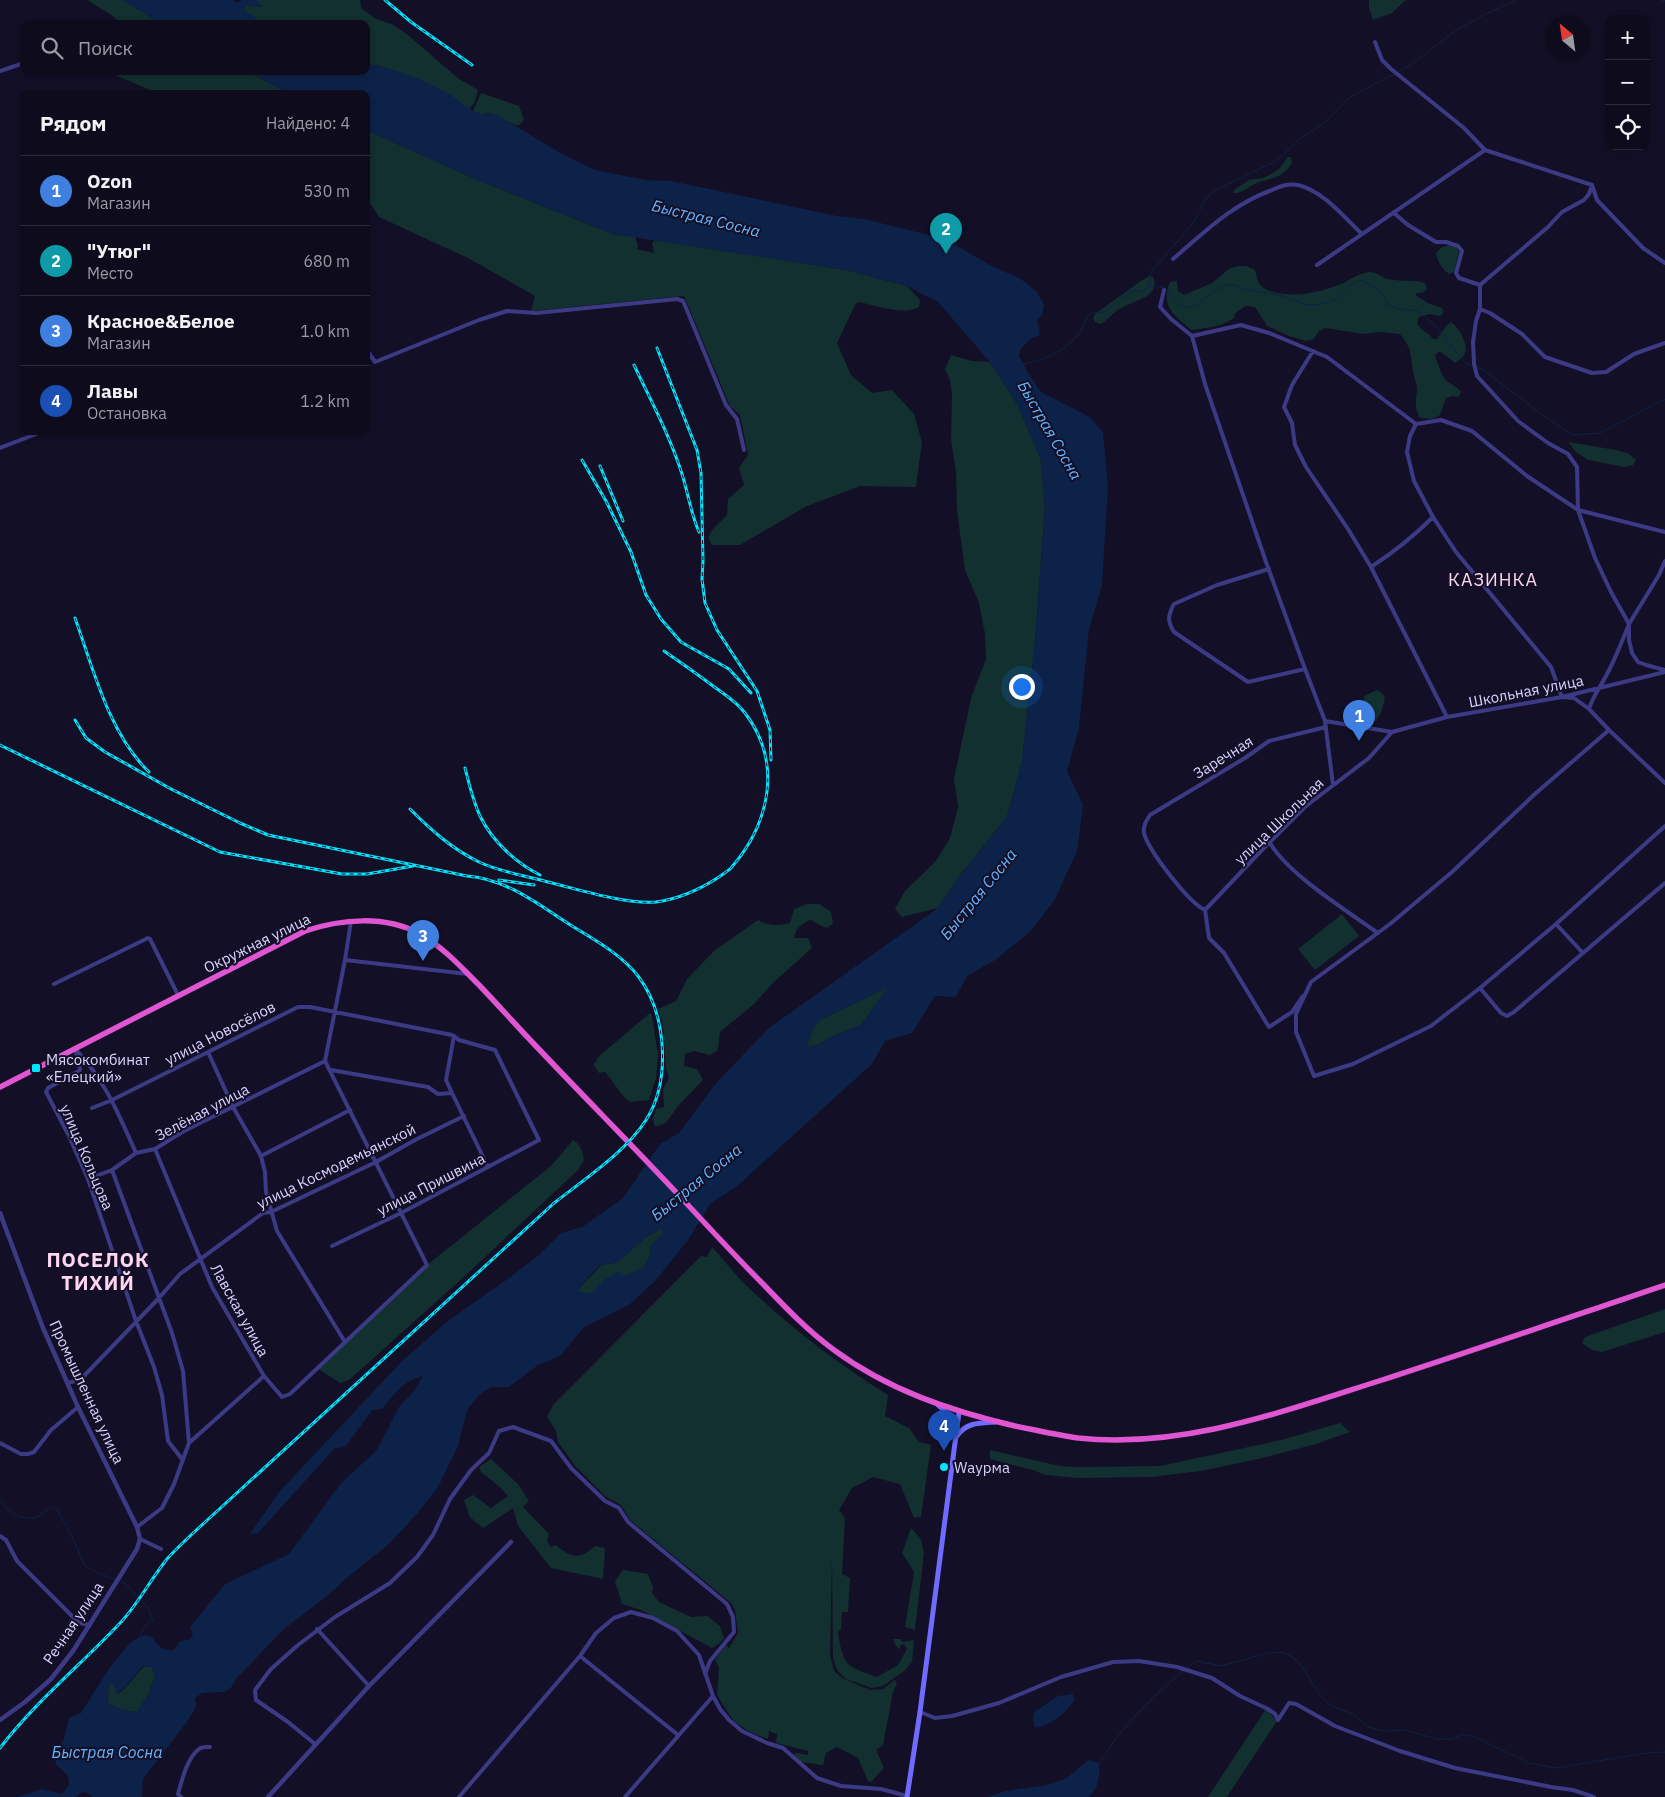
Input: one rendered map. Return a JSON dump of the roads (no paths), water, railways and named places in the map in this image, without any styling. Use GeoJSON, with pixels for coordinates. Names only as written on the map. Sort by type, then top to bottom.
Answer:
{"type":"FeatureCollection","features":[{"type":"Feature","properties":{"kind":"highway","name":"Окружная улица"},"geometry":{"type":"LineString","coordinates":[[0,1087],[305,931],[336,922],[351,921],[382,922],[410,930],[437,945],[468,974],[617,1128],[721,1241],[804,1326],[835,1351],[866,1372],[959,1412],[1077,1438],[1112,1440],[1159,1438],[1209,1431],[1316,1401],[1665,1285]]}},
{"type":"Feature","properties":{"kind":"main road"},"geometry":{"type":"LineString","coordinates":[[938,1404],[950,1416],[956,1438]]}},
{"type":"Feature","properties":{"kind":"main road"},"geometry":{"type":"LineString","coordinates":[[907,1797],[920,1712],[959,1412]]}},
{"type":"Feature","properties":{"kind":"main road"},"geometry":{"type":"LineString","coordinates":[[956,1438],[961,1430],[968,1425],[999,1422]]}},
{"type":"Feature","properties":{"kind":"street"},"geometry":{"type":"LineString","coordinates":[[1375,42],[1382,60],[1391,69],[1464,128],[1485,150],[1592,185]]}},
{"type":"Feature","properties":{"kind":"street"},"geometry":{"type":"LineString","coordinates":[[0,72],[20,64]]}},
{"type":"Feature","properties":{"kind":"street"},"geometry":{"type":"LineString","coordinates":[[1317,265],[1361,233],[1394,213],[1485,150]]}},
{"type":"Feature","properties":{"kind":"street"},"geometry":{"type":"LineString","coordinates":[[1173,259],[1240,204],[1288,184],[1307,188],[1317,194],[1361,233]]}},
{"type":"Feature","properties":{"kind":"street"},"geometry":{"type":"LineString","coordinates":[[1592,185],[1597,200],[1602,206],[1643,248],[1665,263]]}},
{"type":"Feature","properties":{"kind":"street"},"geometry":{"type":"LineString","coordinates":[[1480,284],[1548,227],[1562,212],[1584,200],[1590,194],[1592,185]]}},
{"type":"Feature","properties":{"kind":"street"},"geometry":{"type":"LineString","coordinates":[[1394,213],[1408,225],[1436,242],[1446,242],[1458,246],[1462,252],[1456,273],[1459,278],[1480,284]]}},
{"type":"Feature","properties":{"kind":"street"},"geometry":{"type":"LineString","coordinates":[[1480,284],[1480,309],[1473,342],[1474,364],[1477,376],[1518,420],[1548,444],[1568,454],[1577,467],[1578,510],[1595,558],[1629,624],[1629,640],[1632,653],[1638,662],[1665,671]]}},
{"type":"Feature","properties":{"kind":"street"},"geometry":{"type":"LineString","coordinates":[[1164,290],[1160,307],[1171,319],[1192,336],[1205,384],[1269,570],[1325,721],[1333,785]]}},
{"type":"Feature","properties":{"kind":"street"},"geometry":{"type":"LineString","coordinates":[[370,355],[375,362],[479,320],[507,312],[536,313],[677,299],[683,301],[726,405],[738,419],[744,450]]}},
{"type":"Feature","properties":{"kind":"street"},"geometry":{"type":"LineString","coordinates":[[1480,309],[1490,313],[1522,334],[1545,357],[1592,373],[1606,372],[1634,354],[1665,342]]}},
{"type":"Feature","properties":{"kind":"street"},"geometry":{"type":"LineString","coordinates":[[1192,336],[1242,325],[1270,333],[1327,356],[1416,424],[1441,420],[1472,431],[1527,476],[1578,510],[1665,532]]}},
{"type":"Feature","properties":{"kind":"street"},"geometry":{"type":"LineString","coordinates":[[1313,351],[1292,385],[1284,407],[1292,423],[1295,445],[1306,467],[1371,567],[1447,717]]}},
{"type":"Feature","properties":{"kind":"street"},"geometry":{"type":"LineString","coordinates":[[1416,424],[1410,436],[1407,452],[1414,481],[1433,517],[1456,552],[1551,667],[1562,697],[1574,698],[1589,709],[1665,783]]}},
{"type":"Feature","properties":{"kind":"street"},"geometry":{"type":"LineString","coordinates":[[0,448],[34,435]]}},
{"type":"Feature","properties":{"kind":"street"},"geometry":{"type":"LineString","coordinates":[[1371,567],[1392,554],[1420,531],[1433,517]]}},
{"type":"Feature","properties":{"kind":"street"},"geometry":{"type":"LineString","coordinates":[[1589,709],[1592,697],[1600,688],[1629,624],[1665,562]]}},
{"type":"Feature","properties":{"kind":"street"},"geometry":{"type":"LineString","coordinates":[[1269,570],[1217,585],[1174,604],[1168,614],[1168,624],[1174,632],[1248,682],[1305,669]]}},
{"type":"Feature","properties":{"kind":"street","name":"Школьная улица"},"geometry":{"type":"LineString","coordinates":[[1392,732],[1447,717],[1562,697],[1665,671]]}},
{"type":"Feature","properties":{"kind":"street"},"geometry":{"type":"LineString","coordinates":[[1325,721],[1392,732]]}},
{"type":"Feature","properties":{"kind":"street","name":"Заречная"},"geometry":{"type":"LineString","coordinates":[[1205,910],[1198,907],[1171,877],[1144,836],[1143,826],[1150,815],[1245,758],[1269,741],[1326,727]]}},
{"type":"Feature","properties":{"kind":"street"},"geometry":{"type":"LineString","coordinates":[[1609,730],[1536,793],[1452,872],[1378,933],[1311,982],[1296,1014],[1296,1032],[1314,1076],[1353,1064],[1431,1026],[1480,988],[1556,924],[1665,826]]}},
{"type":"Feature","properties":{"kind":"street","name":"улица Школьная"},"geometry":{"type":"LineString","coordinates":[[1205,910],[1306,806],[1369,758],[1392,732]]}},
{"type":"Feature","properties":{"kind":"street"},"geometry":{"type":"LineString","coordinates":[[1270,843],[1276,852],[1297,872],[1378,933]]}},
{"type":"Feature","properties":{"kind":"street"},"geometry":{"type":"LineString","coordinates":[[1480,988],[1501,1013],[1507,1016],[1665,883]]}},
{"type":"Feature","properties":{"kind":"street"},"geometry":{"type":"LineString","coordinates":[[1205,910],[1209,938],[1224,953],[1269,1027],[1292,1012],[1308,989]]}},
{"type":"Feature","properties":{"kind":"street"},"geometry":{"type":"LineString","coordinates":[[208,1052],[233,1107],[261,1156],[266,1172],[266,1192],[277,1231],[345,1342],[427,1265],[325,1061],[351,921]]}},
{"type":"Feature","properties":{"kind":"street"},"geometry":{"type":"LineString","coordinates":[[1556,924],[1583,953]]}},
{"type":"Feature","properties":{"kind":"street"},"geometry":{"type":"LineString","coordinates":[[54,984],[150,938],[178,995]]}},
{"type":"Feature","properties":{"kind":"street"},"geometry":{"type":"LineString","coordinates":[[345,960],[468,974]]}},
{"type":"Feature","properties":{"kind":"street","name":"улица Новосёлов"},"geometry":{"type":"LineString","coordinates":[[92,1108],[112,1100],[298,1007],[310,1007],[454,1036],[459,1040],[495,1050],[539,1140]]}},
{"type":"Feature","properties":{"kind":"street"},"geometry":{"type":"LineString","coordinates":[[454,1036],[446,1080],[488,1167]]}},
{"type":"Feature","properties":{"kind":"street"},"geometry":{"type":"LineString","coordinates":[[75,1048],[95,1071],[112,1100],[136,1153]]}},
{"type":"Feature","properties":{"kind":"street","name":"улица Кольцова"},"geometry":{"type":"LineString","coordinates":[[75,1048],[80,1068],[48,1088],[46,1092],[88,1178],[136,1321],[154,1367],[159,1385],[168,1441],[182,1459]]}},
{"type":"Feature","properties":{"kind":"street","name":"Зелёная улица"},"geometry":{"type":"LineString","coordinates":[[88,1178],[112,1170],[136,1153],[155,1149],[184,1131],[325,1061]]}},
{"type":"Feature","properties":{"kind":"street"},"geometry":{"type":"LineString","coordinates":[[331,1070],[428,1087],[438,1094],[452,1093]]}},
{"type":"Feature","properties":{"kind":"street"},"geometry":{"type":"LineString","coordinates":[[261,1156],[350,1110]]}},
{"type":"Feature","properties":{"kind":"street","name":"улица Космодемьянской"},"geometry":{"type":"LineString","coordinates":[[68,1383],[81,1379],[180,1274],[199,1258],[263,1213],[271,1212],[376,1162],[464,1116]]}},
{"type":"Feature","properties":{"kind":"street","name":"улица Пришвина"},"geometry":{"type":"LineString","coordinates":[[332,1246],[401,1213],[539,1140]]}},
{"type":"Feature","properties":{"kind":"street","name":"Лавская улица"},"geometry":{"type":"LineString","coordinates":[[155,1149],[212,1287],[264,1376],[282,1397],[290,1394],[345,1342]]}},
{"type":"Feature","properties":{"kind":"street"},"geometry":{"type":"LineString","coordinates":[[112,1170],[172,1333],[183,1371],[189,1443]]}},
{"type":"Feature","properties":{"kind":"street","name":"Промышленная улица"},"geometry":{"type":"LineString","coordinates":[[0,1213],[43,1328],[78,1406],[137,1527],[140,1539]]}},
{"type":"Feature","properties":{"kind":"street"},"geometry":{"type":"LineString","coordinates":[[137,1527],[162,1508],[174,1484],[189,1443],[264,1376]]}},
{"type":"Feature","properties":{"kind":"street"},"geometry":{"type":"LineString","coordinates":[[0,1443],[21,1454],[34,1452],[50,1430],[78,1406]]}},
{"type":"Feature","properties":{"kind":"street"},"geometry":{"type":"LineString","coordinates":[[315,1744],[256,1700],[255,1690],[270,1670],[318,1629],[390,1582],[417,1557],[433,1535],[450,1499],[471,1470],[489,1453],[499,1431],[513,1427],[551,1440],[571,1468],[605,1501],[619,1508],[628,1522],[727,1604],[733,1617],[734,1632],[710,1661],[705,1674]]}},
{"type":"Feature","properties":{"kind":"street"},"geometry":{"type":"LineString","coordinates":[[0,1536],[6,1540],[17,1561],[79,1623],[90,1626]]}},
{"type":"Feature","properties":{"kind":"street"},"geometry":{"type":"LineString","coordinates":[[140,1539],[161,1549]]}},
{"type":"Feature","properties":{"kind":"street","name":"Речная улица"},"geometry":{"type":"LineString","coordinates":[[0,1720],[25,1702],[51,1679],[73,1652],[137,1549],[140,1539]]}},
{"type":"Feature","properties":{"kind":"street"},"geometry":{"type":"LineString","coordinates":[[268,1797],[369,1686],[511,1542]]}},
{"type":"Feature","properties":{"kind":"street"},"geometry":{"type":"LineString","coordinates":[[459,1797],[580,1656],[596,1633],[614,1618],[631,1612],[653,1618],[676,1631],[699,1655],[713,1696],[720,1709],[742,1731],[783,1748],[817,1778],[841,1786],[881,1789],[907,1797]]}},
{"type":"Feature","properties":{"kind":"street"},"geometry":{"type":"LineString","coordinates":[[318,1629],[369,1686]]}},
{"type":"Feature","properties":{"kind":"street"},"geometry":{"type":"LineString","coordinates":[[580,1656],[678,1735]]}},
{"type":"Feature","properties":{"kind":"street"},"geometry":{"type":"LineString","coordinates":[[920,1712],[935,1718],[952,1716],[1000,1703],[1061,1678],[1113,1662],[1139,1661],[1177,1667],[1212,1678],[1240,1696],[1276,1714],[1278,1720],[1289,1703],[1296,1704],[1335,1726],[1400,1751],[1455,1768],[1551,1788],[1573,1790],[1594,1797]]}},
{"type":"Feature","properties":{"kind":"street"},"geometry":{"type":"LineString","coordinates":[[625,1797],[713,1696]]}},
{"type":"Feature","properties":{"kind":"street"},"geometry":{"type":"LineString","coordinates":[[181,1797],[178,1794],[184,1771],[196,1750],[201,1747],[210,1747]]}},
{"type":"Feature","properties":{"kind":"water"},"geometry":{"type":"Polygon","coordinates":[[[123,0],[233,0],[238,3],[241,0],[256,0],[262,7],[246,5],[244,10],[258,20],[156,20],[123,0]]]}},
{"type":"Feature","properties":{"kind":"water","name":"Быстрая Сосна"},"geometry":{"type":"Polygon","coordinates":[[[370,65],[388,68],[430,84],[480,114],[497,115],[562,154],[595,170],[646,180],[671,181],[837,216],[864,219],[945,239],[990,265],[1021,279],[1037,292],[1044,305],[1042,315],[1037,320],[1040,335],[1032,338],[1021,348],[1019,356],[1041,392],[1090,417],[1103,432],[1108,486],[1102,585],[1089,629],[1079,728],[1067,771],[1083,805],[1077,851],[1054,901],[1030,932],[995,960],[967,976],[956,997],[935,996],[912,1033],[885,1041],[872,1064],[736,1187],[711,1203],[688,1240],[656,1280],[630,1304],[584,1327],[560,1356],[538,1365],[509,1387],[492,1387],[480,1394],[467,1410],[458,1446],[438,1487],[417,1514],[390,1543],[326,1597],[284,1629],[237,1678],[230,1689],[224,1692],[202,1693],[195,1698],[196,1707],[189,1719],[143,1779],[142,1797],[92,1797],[90,1794],[82,1792],[76,1797],[17,1797],[42,1789],[62,1794],[66,1789],[69,1781],[67,1775],[56,1765],[54,1751],[63,1741],[69,1718],[81,1713],[110,1667],[130,1643],[143,1635],[151,1636],[163,1649],[174,1650],[180,1641],[189,1640],[193,1635],[190,1627],[225,1584],[289,1554],[342,1482],[377,1450],[399,1407],[414,1391],[423,1376],[410,1381],[395,1393],[382,1409],[372,1410],[346,1446],[334,1449],[258,1533],[250,1534],[280,1491],[403,1360],[449,1320],[539,1255],[561,1233],[582,1227],[623,1198],[660,1144],[679,1133],[716,1083],[769,1028],[938,908],[958,878],[1007,817],[1022,762],[1035,642],[1045,508],[1041,460],[1017,404],[990,362],[938,302],[907,286],[846,270],[613,234],[478,180],[370,132],[370,90],[283,90],[254,75],[370,75],[370,65]],[[887,988],[820,1020],[813,1029],[806,1048],[818,1045],[831,1037],[861,1025],[887,988]],[[662,1228],[646,1237],[618,1262],[601,1265],[577,1291],[591,1293],[603,1281],[618,1271],[624,1276],[643,1268],[651,1255],[650,1249],[652,1244],[662,1236],[662,1228]],[[143,1666],[117,1694],[113,1684],[109,1685],[107,1702],[121,1709],[137,1712],[149,1694],[156,1677],[152,1667],[143,1666]]]}},
{"type":"Feature","properties":{"kind":"water"},"geometry":{"type":"Polygon","coordinates":[[[1073,1694],[1074,1701],[1062,1714],[1052,1722],[1035,1728],[1034,1712],[1058,1696],[1073,1694]]]}},
{"type":"Feature","properties":{"kind":"water"},"geometry":{"type":"Polygon","coordinates":[[[1088,1760],[1099,1763],[1099,1777],[1097,1786],[1088,1797],[988,1797],[1005,1791],[1047,1785],[1067,1778],[1088,1760]]]}},
{"type":"Feature","properties":{"kind":"waterway"},"geometry":{"type":"LineString","coordinates":[[1398,72],[1459,29],[1516,0]]}},
{"type":"Feature","properties":{"kind":"waterway"},"geometry":{"type":"LineString","coordinates":[[1661,0],[1665,1]]}},
{"type":"Feature","properties":{"kind":"waterway"},"geometry":{"type":"LineString","coordinates":[[1023,364],[1044,358],[1071,343],[1078,335],[1087,316],[1107,310],[1132,291],[1144,291],[1148,286],[1151,272],[1194,222],[1206,198],[1214,191],[1276,161],[1302,137],[1322,125],[1350,97],[1394,74]]}},
{"type":"Feature","properties":{"kind":"waterway"},"geometry":{"type":"LineString","coordinates":[[1149,286],[1168,290],[1177,302],[1184,307],[1192,307],[1224,286],[1234,285],[1248,290],[1277,294],[1304,304],[1315,305],[1335,300],[1352,285],[1361,280],[1379,290],[1388,304],[1399,309],[1418,311],[1436,326],[1463,361],[1472,366]]}},
{"type":"Feature","properties":{"kind":"waterway"},"geometry":{"type":"LineString","coordinates":[[1476,367],[1483,370],[1548,419],[1573,435],[1600,433],[1665,399]]}},
{"type":"Feature","properties":{"kind":"waterway"},"geometry":{"type":"LineString","coordinates":[[0,1499],[9,1511],[23,1518],[34,1518],[51,1507],[58,1511],[85,1566],[126,1584],[148,1608],[153,1620],[144,1627],[139,1638]]}},
{"type":"Feature","properties":{"kind":"waterway"},"geometry":{"type":"LineString","coordinates":[[1186,1669],[1196,1661],[1221,1666],[1268,1653],[1280,1652],[1289,1655],[1299,1662],[1319,1694],[1330,1705],[1353,1714],[1368,1727],[1383,1731],[1404,1730],[1437,1739],[1452,1739],[1463,1734],[1475,1737],[1529,1763],[1556,1768],[1646,1753],[1665,1752]]}},
{"type":"Feature","properties":{"kind":"waterway"},"geometry":{"type":"LineString","coordinates":[[1099,1763],[1136,1715],[1183,1671]]}},
{"type":"Feature","properties":{"kind":"railway"},"geometry":{"type":"LineString","coordinates":[[385,0],[411,22],[472,65]]}},
{"type":"Feature","properties":{"kind":"railway"},"geometry":{"type":"LineString","coordinates":[[657,348],[697,450],[701,473],[702,579],[705,603],[717,630],[757,691],[770,730],[771,760]]}},
{"type":"Feature","properties":{"kind":"railway"},"geometry":{"type":"LineString","coordinates":[[634,365],[672,446],[699,532]]}},
{"type":"Feature","properties":{"kind":"railway"},"geometry":{"type":"LineString","coordinates":[[582,460],[606,501],[631,552],[646,595],[661,619],[681,642],[729,669],[751,693]]}},
{"type":"Feature","properties":{"kind":"railway"},"geometry":{"type":"LineString","coordinates":[[600,466],[623,521]]}},
{"type":"Feature","properties":{"kind":"railway"},"geometry":{"type":"LineString","coordinates":[[75,618],[96,679],[113,720],[135,757],[149,772]]}},
{"type":"Feature","properties":{"kind":"railway"},"geometry":{"type":"LineString","coordinates":[[410,809],[442,839],[479,862],[504,871],[602,896],[631,901],[664,901],[696,890],[711,882],[731,868],[755,832],[763,812],[767,792],[768,772],[764,752],[757,732],[738,705],[664,651]]}},
{"type":"Feature","properties":{"kind":"railway"},"geometry":{"type":"LineString","coordinates":[[0,1748],[44,1698],[122,1621],[167,1559],[185,1541],[553,1204],[627,1144],[646,1120],[654,1104],[662,1067],[660,1028],[655,1009],[648,991],[632,968],[608,948],[522,894],[482,878],[268,835],[171,789],[105,752],[86,738],[75,720]]}},
{"type":"Feature","properties":{"kind":"railway"},"geometry":{"type":"LineString","coordinates":[[0,745],[220,852],[342,874],[367,874],[413,866]]}},
{"type":"Feature","properties":{"kind":"railway"},"geometry":{"type":"LineString","coordinates":[[465,768],[478,810],[491,834],[514,858],[540,875]]}},
{"type":"Feature","properties":{"kind":"railway"},"geometry":{"type":"LineString","coordinates":[[499,880],[534,885]]}},
{"type":"Feature","properties":{"kind":"place","name":"\"Утюг\""},"geometry":{"type":"Point","coordinates":[946,254]}},
{"type":"Feature","properties":{"kind":"place","name":"Ozon"},"geometry":{"type":"Point","coordinates":[1359,741]}},
{"type":"Feature","properties":{"kind":"place","name":"Красное&Белое"},"geometry":{"type":"Point","coordinates":[423,961]}},
{"type":"Feature","properties":{"kind":"place","name":"Мясокомбинат «Елецкий»"},"geometry":{"type":"Point","coordinates":[36,1068]}},
{"type":"Feature","properties":{"kind":"place","name":"Лавы"},"geometry":{"type":"Point","coordinates":[944,1451]}},
{"type":"Feature","properties":{"kind":"place","name":"Wаурма"},"geometry":{"type":"Point","coordinates":[944,1467]}},
{"type":"Feature","properties":{"kind":"district","name":"КАЗИНКА"},"geometry":{"type":"Point","coordinates":[1493,579]}},
{"type":"Feature","properties":{"kind":"district","name":"ПОСЕЛОК ТИХИЙ"},"geometry":{"type":"Point","coordinates":[98,1270]}}]}
